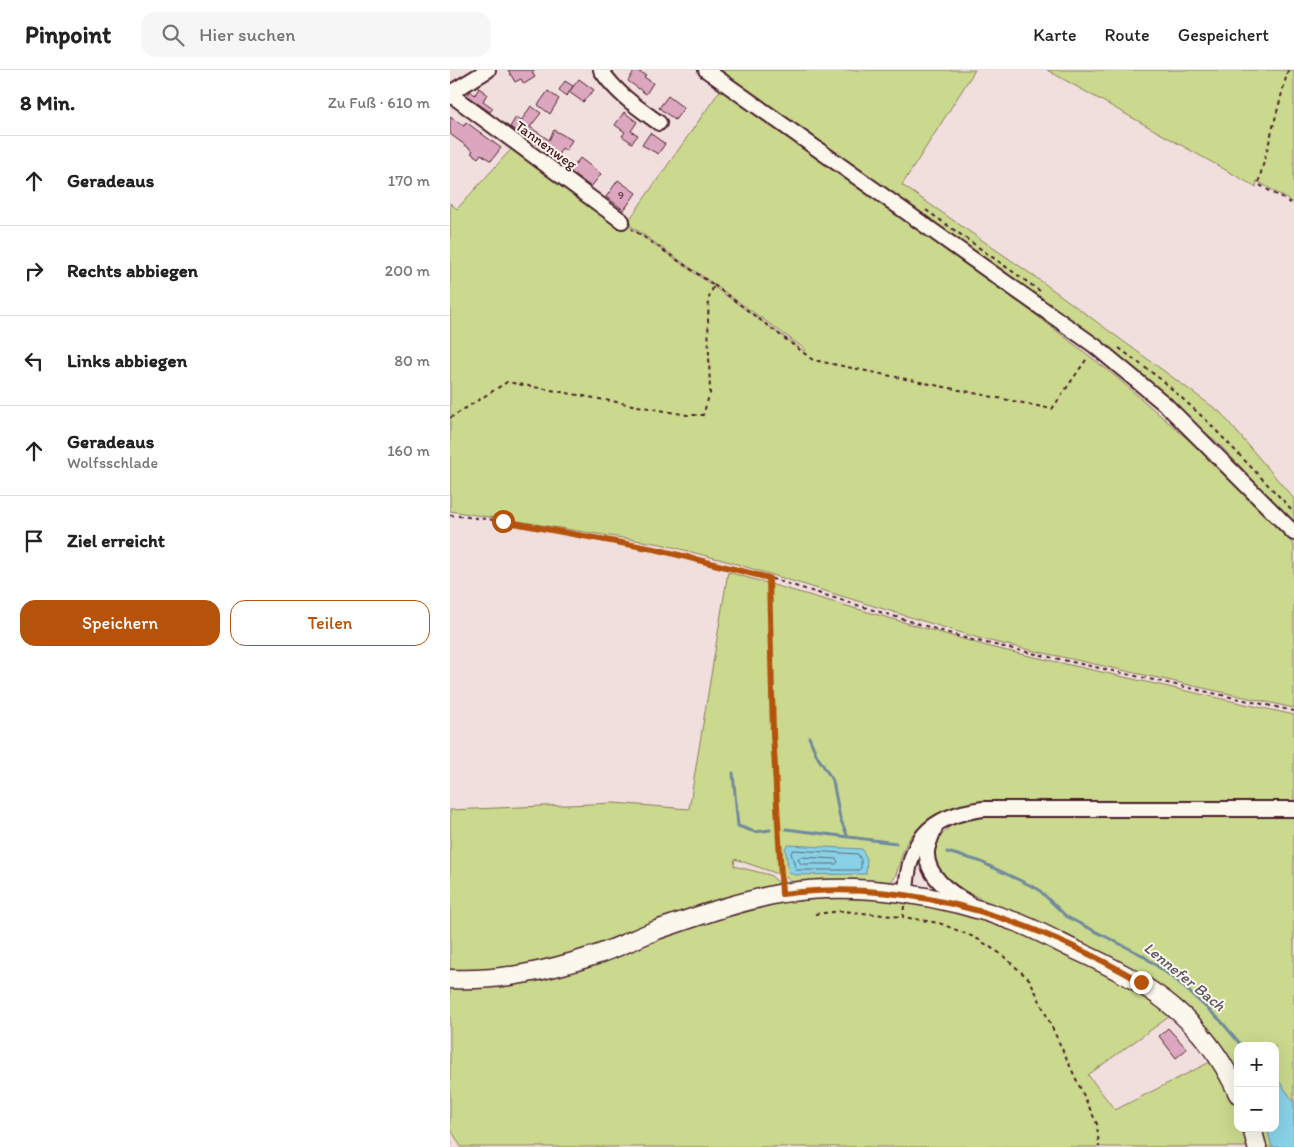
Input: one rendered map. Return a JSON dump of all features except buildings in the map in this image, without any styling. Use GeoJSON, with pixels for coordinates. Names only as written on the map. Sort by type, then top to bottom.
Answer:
{"type":"FeatureCollection","features":[{"type":"Feature","properties":{"kind":"main road"},"geometry":{"type":"LineString","coordinates":[[450,980],[487,980],[542,971],[597,954],[719,908],[782,894],[842,889],[906,894],[978,909],[1018,923],[1117,968],[1163,997],[1187,1017],[1212,1047],[1234,1087]]}},
{"type":"Feature","properties":{"kind":"main road"},"geometry":{"type":"LineString","coordinates":[[1253,1132],[1258,1147]]}},
{"type":"Feature","properties":{"kind":"street"},"geometry":{"type":"LineString","coordinates":[[450,93],[488,70]]}},
{"type":"Feature","properties":{"kind":"street"},"geometry":{"type":"LineString","coordinates":[[602,70],[611,84],[623,96],[659,123]]}},
{"type":"Feature","properties":{"kind":"street"},"geometry":{"type":"LineString","coordinates":[[706,70],[1095,346],[1166,405],[1294,533]]}},
{"type":"Feature","properties":{"kind":"street","name":"Tannenweg"},"geometry":{"type":"LineString","coordinates":[[450,93],[622,221]]}},
{"type":"Feature","properties":{"kind":"street"},"geometry":{"type":"LineString","coordinates":[[906,894],[910,860],[914,847],[925,833],[938,822],[961,812],[983,809],[1294,809]]}},
{"type":"Feature","properties":{"kind":"street"},"geometry":{"type":"LineString","coordinates":[[938,822],[927,851],[929,867],[949,890],[978,909]]}},
{"type":"Feature","properties":{"kind":"path"},"geometry":{"type":"LineString","coordinates":[[1288,70],[1258,184],[1294,205]]}},
{"type":"Feature","properties":{"kind":"path"},"geometry":{"type":"LineString","coordinates":[[622,221],[714,285],[813,360],[1052,409],[1095,346]]}},
{"type":"Feature","properties":{"kind":"path"},"geometry":{"type":"LineString","coordinates":[[450,418],[507,382],[687,415],[704,416],[710,393],[708,318],[710,298],[714,285]]}},
{"type":"Feature","properties":{"kind":"path"},"geometry":{"type":"LineString","coordinates":[[450,515],[503,521],[659,550],[769,578],[968,639],[1294,711]]}},
{"type":"Feature","properties":{"kind":"path"},"geometry":{"type":"LineString","coordinates":[[769,578],[773,733],[782,894]]}},
{"type":"Feature","properties":{"kind":"path"},"geometry":{"type":"LineString","coordinates":[[903,917],[906,894]]}},
{"type":"Feature","properties":{"kind":"path"},"geometry":{"type":"LineString","coordinates":[[815,914],[842,911],[903,917],[939,923],[976,938],[1001,954],[1030,980],[1097,1124],[1099,1147]]}},
{"type":"Feature","properties":{"kind":"path"},"geometry":{"type":"LineString","coordinates":[[450,1134],[451,1147]]}},
{"type":"Feature","properties":{"kind":"green space"},"geometry":{"type":"Polygon","coordinates":[[[720,70],[975,70],[902,185],[1034,276],[1220,412],[1294,499],[1294,523],[1218,443],[1128,368],[717,73],[720,70]]]}},
{"type":"Feature","properties":{"kind":"green space"},"geometry":{"type":"Polygon","coordinates":[[[1047,70],[1294,70],[1294,203],[1257,181],[1256,187],[1047,70]]]}},
{"type":"Feature","properties":{"kind":"green space"},"geometry":{"type":"Polygon","coordinates":[[[721,89],[817,153],[1018,301],[1114,375],[1207,456],[1294,545],[1294,708],[985,640],[730,562],[661,544],[450,511],[450,203],[457,209],[515,145],[804,351],[805,349],[627,223],[721,89]]]}},
{"type":"Feature","properties":{"kind":"green space"},"geometry":{"type":"Polygon","coordinates":[[[728,572],[994,648],[1294,715],[1294,802],[976,803],[939,814],[915,831],[906,844],[894,879],[890,882],[793,883],[784,876],[735,859],[734,866],[770,875],[780,884],[718,901],[597,947],[539,965],[450,972],[450,810],[614,803],[689,809],[728,572]]]}},
{"type":"Feature","properties":{"kind":"green space"},"geometry":{"type":"Polygon","coordinates":[[[1012,815],[1258,817],[1294,815],[1294,1147],[1266,1147],[1261,1132],[1279,1132],[1279,1042],[1234,1042],[1234,1073],[1193,1015],[1007,911],[948,883],[935,868],[933,849],[950,826],[967,819],[1012,815]]]}},
{"type":"Feature","properties":{"kind":"green space"},"geometry":{"type":"Polygon","coordinates":[[[829,898],[893,900],[943,908],[1014,928],[1137,987],[1173,1014],[1088,1075],[1115,1110],[1214,1060],[1234,1101],[1234,1132],[1246,1132],[1251,1147],[461,1147],[450,1128],[450,986],[658,936],[761,905],[829,898]]]}},
{"type":"Feature","properties":{"kind":"water"},"geometry":{"type":"Polygon","coordinates":[[[788,845],[862,849],[867,859],[866,874],[794,875],[789,872],[785,848],[788,845]]]}},
{"type":"Feature","properties":{"kind":"water"},"geometry":{"type":"Polygon","coordinates":[[[1279,1081],[1294,1102],[1294,1147],[1272,1147],[1268,1132],[1279,1132],[1279,1081]]]}},
{"type":"Feature","properties":{"kind":"waterway","name":"Lennefer Bach"},"geometry":{"type":"LineString","coordinates":[[809,737],[817,756],[833,781],[840,818],[847,835]]}},
{"type":"Feature","properties":{"kind":"waterway","name":"Lennefer Bach"},"geometry":{"type":"LineString","coordinates":[[733,773],[738,826],[755,832],[770,830]]}},
{"type":"Feature","properties":{"kind":"waterway","name":"Lennefer Bach"},"geometry":{"type":"LineString","coordinates":[[786,829],[896,843]]}},
{"type":"Feature","properties":{"kind":"waterway","name":"Lennefer Bach"},"geometry":{"type":"LineString","coordinates":[[947,852],[979,861],[1038,889],[1067,917],[1142,955],[1175,979],[1220,1020],[1239,1042]]}},
{"type":"Feature","properties":{"kind":"route"},"geometry":{"type":"LineString","coordinates":[[503,521],[659,550],[769,578],[773,733],[782,894],[811,890],[842,889],[906,894],[941,900],[991,913],[1018,923],[1117,968],[1141,982]]}}]}
